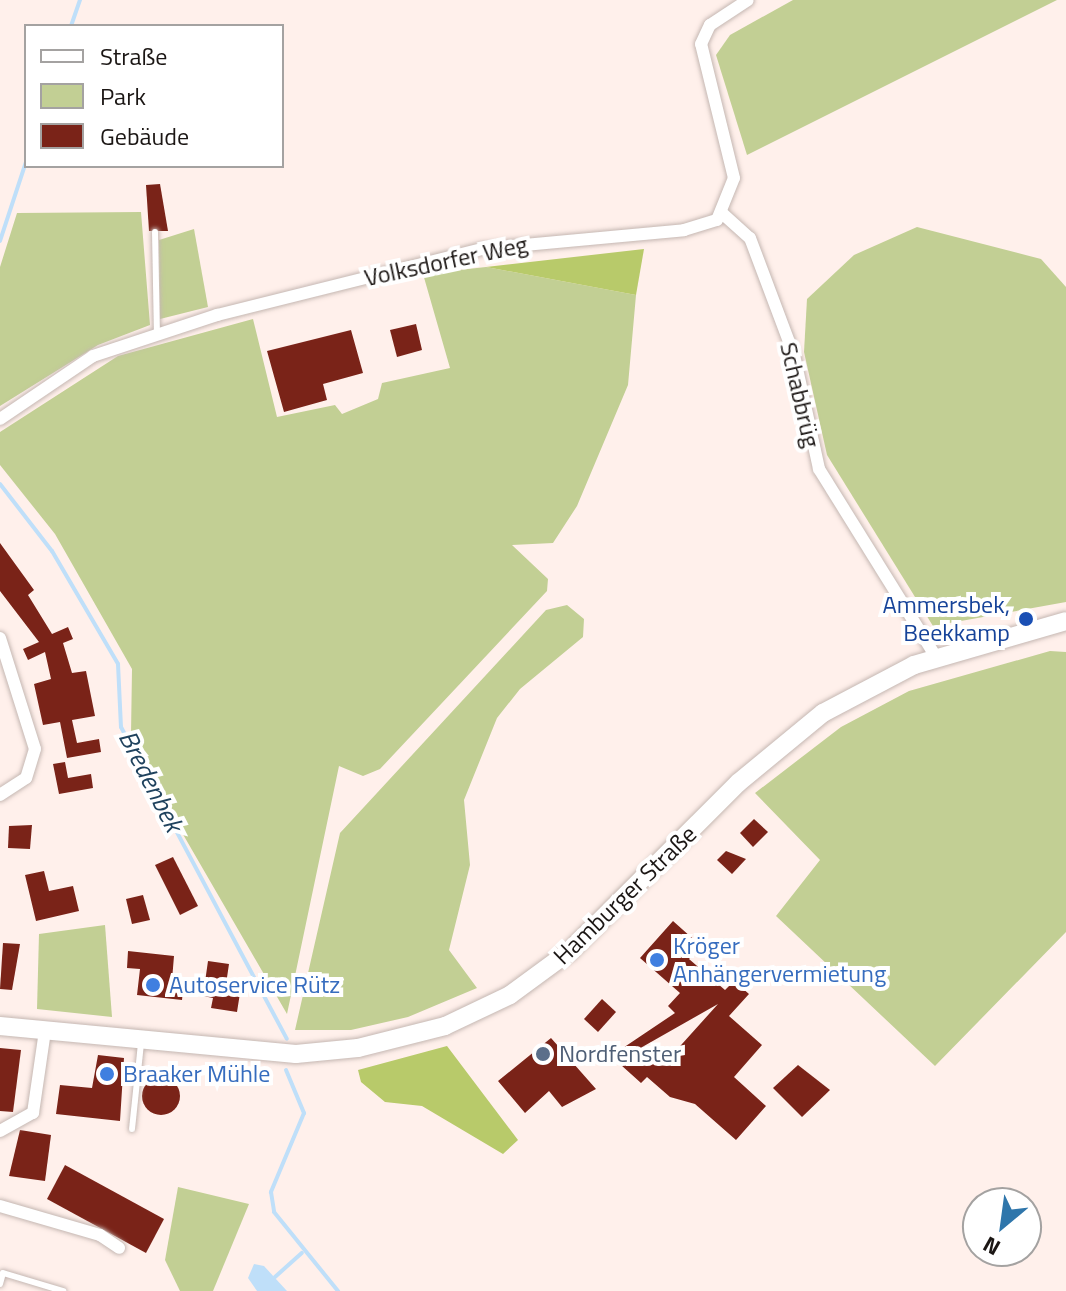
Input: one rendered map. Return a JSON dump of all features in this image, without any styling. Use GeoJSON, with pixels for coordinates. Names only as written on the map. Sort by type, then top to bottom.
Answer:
{"type":"FeatureCollection","features":[{"type":"Feature","properties":{"kind":"main road","name":"Hamburger Straße"},"geometry":{"type":"LineString","coordinates":[[0,1026],[296,1054],[417,1035],[510,995],[595,930],[784,742],[858,693],[936,657],[1066,621]]}},
{"type":"Feature","properties":{"kind":"street"},"geometry":{"type":"LineString","coordinates":[[723,214],[734,178],[701,44],[710,25],[748,0]]}},
{"type":"Feature","properties":{"kind":"street","name":"Volksdorfer Weg"},"geometry":{"type":"LineString","coordinates":[[0,419],[93,356],[157,334],[436,258],[696,228],[723,214]]}},
{"type":"Feature","properties":{"kind":"street","name":"Schabbrüg"},"geometry":{"type":"LineString","coordinates":[[723,214],[750,238],[794,355],[819,469],[936,657]]}},
{"type":"Feature","properties":{"kind":"street"},"geometry":{"type":"LineString","coordinates":[[0,638],[35,749],[26,778],[0,795]]}},
{"type":"Feature","properties":{"kind":"street"},"geometry":{"type":"LineString","coordinates":[[0,1131],[33,1113],[45,1031]]}},
{"type":"Feature","properties":{"kind":"street"},"geometry":{"type":"LineString","coordinates":[[0,1206],[100,1235],[119,1248]]}},
{"type":"Feature","properties":{"kind":"lane"},"geometry":{"type":"LineString","coordinates":[[155,232],[157,334]]}},
{"type":"Feature","properties":{"kind":"lane"},"geometry":{"type":"LineString","coordinates":[[132,1129],[142,1040]]}},
{"type":"Feature","properties":{"kind":"lane"},"geometry":{"type":"LineString","coordinates":[[0,1284],[3,1273],[63,1291]]}},
{"type":"Feature","properties":{"kind":"green space"},"geometry":{"type":"Polygon","coordinates":[[[793,0],[1057,0],[747,155],[716,55],[730,35],[793,0]]]}},
{"type":"Feature","properties":{"kind":"green space"},"geometry":{"type":"Polygon","coordinates":[[[141,212],[150,325],[98,345],[0,406],[0,267],[17,213],[141,212]]]}},
{"type":"Feature","properties":{"kind":"green space"},"geometry":{"type":"Polygon","coordinates":[[[917,227],[1041,259],[1066,287],[1066,602],[933,626],[827,455],[804,352],[807,299],[854,255],[917,227]]]}},
{"type":"Feature","properties":{"kind":"green space"},"geometry":{"type":"Polygon","coordinates":[[[194,229],[208,307],[160,319],[159,240],[194,229]]]}},
{"type":"Feature","properties":{"kind":"green space"},"geometry":{"type":"Polygon","coordinates":[[[644,249],[636,295],[486,267],[644,249]]]}},
{"type":"Feature","properties":{"kind":"green space"},"geometry":{"type":"Polygon","coordinates":[[[486,267],[636,295],[628,385],[577,506],[553,543],[512,545],[548,579],[547,591],[380,769],[363,776],[339,766],[287,1014],[155,786],[131,734],[132,669],[55,534],[0,465],[0,432],[118,356],[253,319],[277,417],[335,405],[342,414],[378,399],[382,383],[450,368],[423,274],[486,267]]]}},
{"type":"Feature","properties":{"kind":"green space"},"geometry":{"type":"Polygon","coordinates":[[[567,605],[584,619],[583,637],[520,689],[497,718],[464,800],[470,865],[449,950],[477,988],[408,1017],[351,1030],[295,1030],[340,833],[546,610],[567,605]]]}},
{"type":"Feature","properties":{"kind":"green space"},"geometry":{"type":"Polygon","coordinates":[[[1050,651],[1066,652],[1066,932],[935,1066],[776,916],[820,860],[755,793],[841,727],[909,691],[1050,651]]]}},
{"type":"Feature","properties":{"kind":"green space"},"geometry":{"type":"Polygon","coordinates":[[[105,925],[112,1017],[37,1009],[39,934],[105,925]]]}},
{"type":"Feature","properties":{"kind":"green space"},"geometry":{"type":"Polygon","coordinates":[[[447,1046],[518,1140],[503,1154],[422,1106],[385,1102],[361,1082],[358,1070],[447,1046]]]}},
{"type":"Feature","properties":{"kind":"green space"},"geometry":{"type":"Polygon","coordinates":[[[178,1187],[249,1204],[213,1291],[180,1291],[165,1260],[178,1187]]]}},
{"type":"Feature","properties":{"kind":"water"},"geometry":{"type":"Polygon","coordinates":[[[254,1264],[264,1266],[287,1291],[257,1291],[248,1278],[254,1264]]]}},
{"type":"Feature","properties":{"kind":"building"},"geometry":{"type":"Polygon","coordinates":[[[160,184],[168,231],[149,231],[146,185],[160,184]]]}},
{"type":"Feature","properties":{"kind":"building"},"geometry":{"type":"Polygon","coordinates":[[[416,324],[422,350],[397,357],[390,330],[416,324]]]}},
{"type":"Feature","properties":{"kind":"building"},"geometry":{"type":"Polygon","coordinates":[[[351,330],[363,373],[323,384],[327,400],[284,412],[267,351],[351,330]]]}},
{"type":"Feature","properties":{"kind":"building"},"geometry":{"type":"Polygon","coordinates":[[[0,543],[34,590],[28,595],[52,634],[68,627],[73,639],[63,643],[72,673],[86,671],[95,716],[72,720],[77,743],[99,739],[101,752],[67,758],[60,722],[43,725],[34,684],[51,679],[45,652],[28,660],[23,649],[39,642],[0,591],[0,543]]]}},
{"type":"Feature","properties":{"kind":"building"},"geometry":{"type":"Polygon","coordinates":[[[65,762],[68,778],[91,774],[93,788],[59,794],[53,764],[65,762]]]}},
{"type":"Feature","properties":{"kind":"building"},"geometry":{"type":"Polygon","coordinates":[[[754,819],[768,832],[753,847],[740,833],[754,819]]]}},
{"type":"Feature","properties":{"kind":"building"},"geometry":{"type":"Polygon","coordinates":[[[32,825],[30,849],[8,848],[9,826],[32,825]]]}},
{"type":"Feature","properties":{"kind":"building"},"geometry":{"type":"Polygon","coordinates":[[[726,851],[746,859],[732,874],[717,860],[726,851]]]}},
{"type":"Feature","properties":{"kind":"building"},"geometry":{"type":"Polygon","coordinates":[[[173,857],[198,906],[180,915],[155,865],[173,857]]]}},
{"type":"Feature","properties":{"kind":"building"},"geometry":{"type":"Polygon","coordinates":[[[44,871],[49,891],[73,886],[79,911],[36,921],[25,875],[44,871]]]}},
{"type":"Feature","properties":{"kind":"building"},"geometry":{"type":"Polygon","coordinates":[[[143,895],[150,920],[132,924],[126,899],[143,895]]]}},
{"type":"Feature","properties":{"kind":"building"},"geometry":{"type":"Polygon","coordinates":[[[673,921],[701,946],[689,959],[725,990],[734,981],[749,994],[729,1016],[762,1045],[734,1077],[766,1106],[736,1140],[695,1104],[670,1097],[647,1077],[641,1083],[611,1056],[675,1013],[668,1006],[680,993],[640,958],[673,921]],[[718,1004],[644,1046],[664,1064],[718,1004]]]}},
{"type":"Feature","properties":{"kind":"building"},"geometry":{"type":"Polygon","coordinates":[[[3,943],[20,944],[12,990],[0,989],[3,943]]]}},
{"type":"Feature","properties":{"kind":"building"},"geometry":{"type":"Polygon","coordinates":[[[128,951],[174,956],[172,980],[184,981],[182,1000],[137,995],[140,969],[127,968],[128,951]]]}},
{"type":"Feature","properties":{"kind":"building"},"geometry":{"type":"Polygon","coordinates":[[[208,961],[229,964],[225,991],[240,993],[237,1012],[211,1008],[213,998],[203,996],[208,961]]]}},
{"type":"Feature","properties":{"kind":"building"},"geometry":{"type":"Polygon","coordinates":[[[602,999],[616,1012],[598,1032],[584,1019],[602,999]]]}},
{"type":"Feature","properties":{"kind":"building"},"geometry":{"type":"Polygon","coordinates":[[[551,1038],[596,1089],[562,1107],[549,1091],[525,1113],[498,1081],[551,1038]]]}},
{"type":"Feature","properties":{"kind":"building"},"geometry":{"type":"Polygon","coordinates":[[[0,1048],[21,1050],[13,1112],[0,1111],[0,1048]]]}},
{"type":"Feature","properties":{"kind":"building"},"geometry":{"type":"Polygon","coordinates":[[[98,1055],[124,1058],[120,1121],[56,1114],[60,1085],[92,1088],[98,1055]]]}},
{"type":"Feature","properties":{"kind":"building"},"geometry":{"type":"Polygon","coordinates":[[[798,1065],[830,1090],[802,1117],[773,1088],[798,1065]]]}},
{"type":"Feature","properties":{"kind":"building"},"geometry":{"type":"Polygon","coordinates":[[[161,1077],[174,1083],[180,1096],[174,1109],[161,1115],[148,1109],[142,1096],[148,1083],[161,1077]]]}},
{"type":"Feature","properties":{"kind":"building"},"geometry":{"type":"Polygon","coordinates":[[[20,1130],[51,1135],[45,1181],[9,1176],[20,1130]]]}},
{"type":"Feature","properties":{"kind":"building"},"geometry":{"type":"Polygon","coordinates":[[[65,1165],[164,1219],[146,1253],[47,1199],[65,1165]]]}},
{"type":"Feature","properties":{"kind":"waterway","name":"Bredenbek"},"geometry":{"type":"LineString","coordinates":[[72,24],[80,0]]}},
{"type":"Feature","properties":{"kind":"waterway","name":"Bredenbek"},"geometry":{"type":"LineString","coordinates":[[0,241],[24,168]]}},
{"type":"Feature","properties":{"kind":"waterway","name":"Bredenbek"},"geometry":{"type":"LineString","coordinates":[[0,484],[52,551],[118,664],[121,727],[287,1039]]}},
{"type":"Feature","properties":{"kind":"waterway","name":"Bredenbek"},"geometry":{"type":"LineString","coordinates":[[286,1070],[304,1113],[271,1192],[274,1212],[338,1291]]}},
{"type":"Feature","properties":{"kind":"waterway"},"geometry":{"type":"LineString","coordinates":[[275,1277],[302,1253]]}},
{"type":"Feature","properties":{"kind":"place","name":"Ammersbek, Beekkamp"},"geometry":{"type":"Point","coordinates":[1026,619]}},
{"type":"Feature","properties":{"kind":"place","name":"Kröger Anhängervermietung"},"geometry":{"type":"Point","coordinates":[657,960]}},
{"type":"Feature","properties":{"kind":"place","name":"Autoservice Rütz"},"geometry":{"type":"Point","coordinates":[153,985]}},
{"type":"Feature","properties":{"kind":"place","name":"Nordfenster"},"geometry":{"type":"Point","coordinates":[543,1054]}},
{"type":"Feature","properties":{"kind":"place","name":"Braaker Mühle"},"geometry":{"type":"Point","coordinates":[107,1074]}}]}
